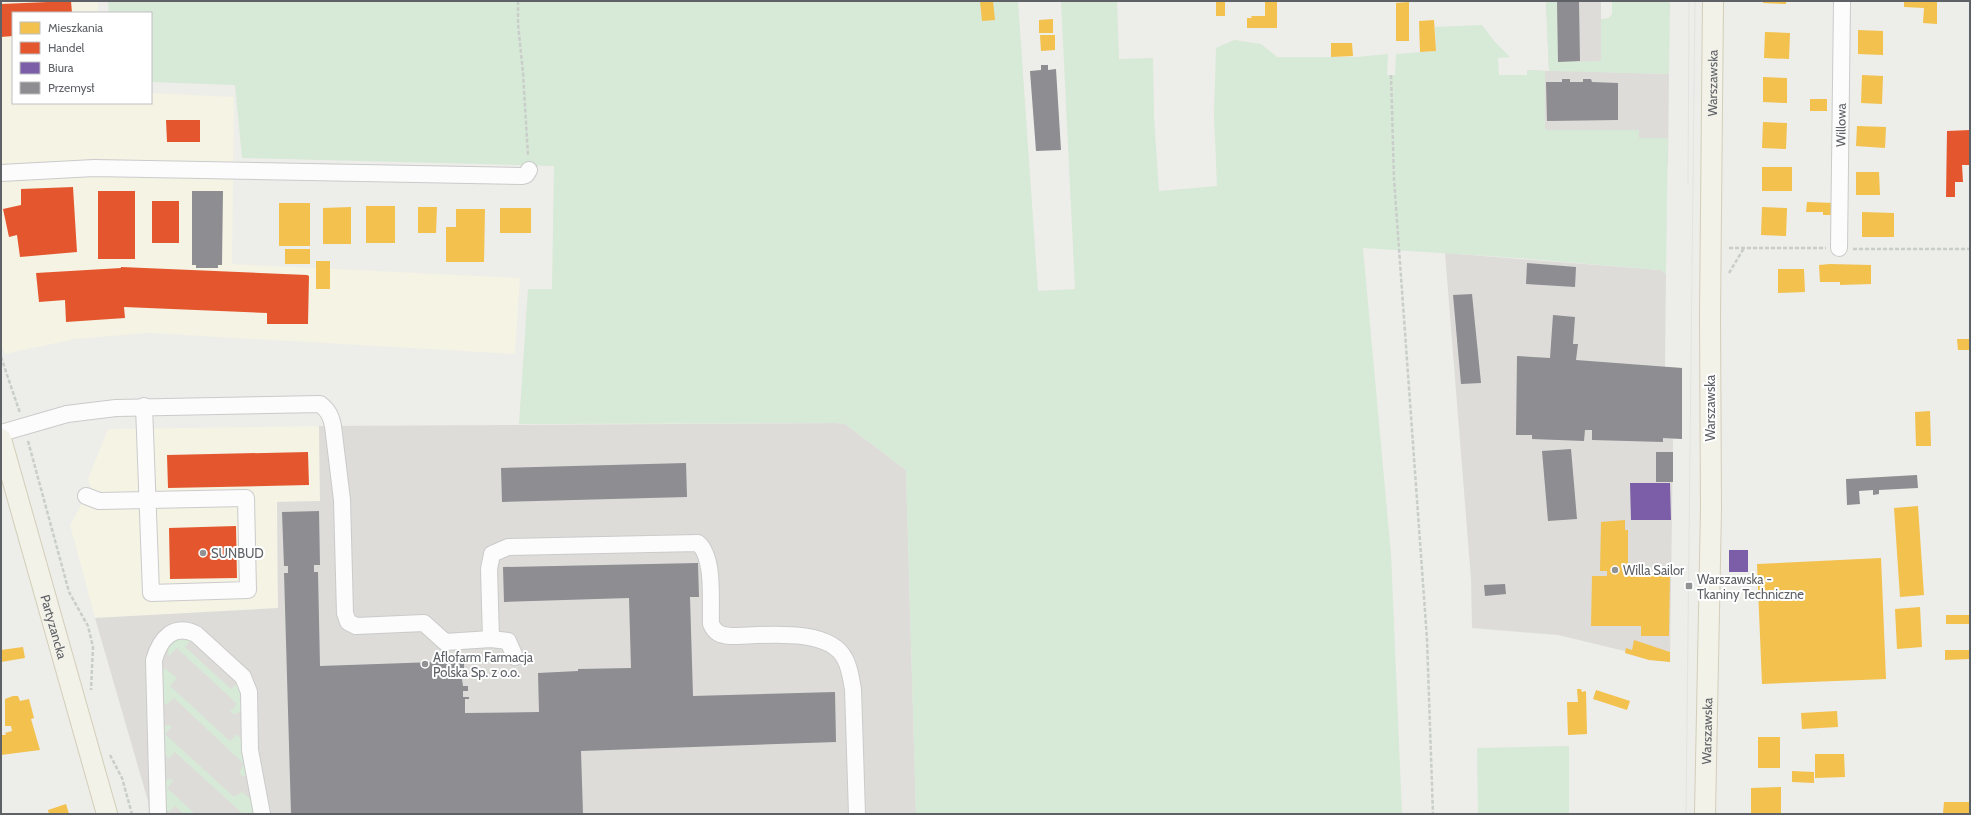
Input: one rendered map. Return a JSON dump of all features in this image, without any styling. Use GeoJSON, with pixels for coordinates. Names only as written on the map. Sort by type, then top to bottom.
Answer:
{"type":"FeatureCollection","features":[{"type":"Feature","properties":{"kind":"main road","name":"Warszawska"},"geometry":{"type":"LineString","coordinates":[[1705,814],[1711,510],[1710,316],[1713,1]]}},
{"type":"Feature","properties":{"kind":"main road","name":"Partyzancka"},"geometry":{"type":"LineString","coordinates":[[1,439],[107,814]]}},
{"type":"Feature","properties":{"kind":"street","name":"Willowa"},"geometry":{"type":"LineString","coordinates":[[1839,248],[1842,1]]}},
{"type":"Feature","properties":{"kind":"street"},"geometry":{"type":"LineString","coordinates":[[1,174],[94,168],[522,176],[526,175],[528,170]]}},
{"type":"Feature","properties":{"kind":"street"},"geometry":{"type":"LineString","coordinates":[[1,433],[92,410],[144,406],[320,404],[331,416],[333,426],[342,500],[345,613],[348,622],[356,626],[424,623],[445,642],[491,639],[508,641],[516,657]]}},
{"type":"Feature","properties":{"kind":"street"},"geometry":{"type":"LineString","coordinates":[[86,496],[99,501],[148,500],[246,498],[248,590],[151,593],[148,500],[144,406]]}},
{"type":"Feature","properties":{"kind":"street"},"geometry":{"type":"LineString","coordinates":[[491,639],[489,569],[492,554],[508,547],[698,543],[703,548],[709,560],[711,624],[714,630],[720,635],[809,636],[823,639],[834,646],[845,658],[850,671],[853,689],[857,814]]}},
{"type":"Feature","properties":{"kind":"street"},"geometry":{"type":"LineString","coordinates":[[158,814],[154,660],[160,644],[166,637],[172,632],[188,630],[196,634],[243,677],[247,684],[249,692],[250,757],[262,814]]}},
{"type":"Feature","properties":{"kind":"path"},"geometry":{"type":"LineString","coordinates":[[518,1],[518,24],[523,73],[528,170]]}},
{"type":"Feature","properties":{"kind":"path"},"geometry":{"type":"LineString","coordinates":[[1391,75],[1394,179],[1427,639],[1433,814]]}},
{"type":"Feature","properties":{"kind":"path"},"geometry":{"type":"LineString","coordinates":[[1729,273],[1744,248]]}},
{"type":"Feature","properties":{"kind":"path"},"geometry":{"type":"LineString","coordinates":[[1,357],[24,426],[69,592],[88,626],[93,647],[90,680],[92,694]]}},
{"type":"Feature","properties":{"kind":"path"},"geometry":{"type":"LineString","coordinates":[[108,748],[122,778],[132,814]]}},
{"type":"Feature","properties":{"kind":"shaded area"},"geometry":{"type":"Polygon","coordinates":[[[1,1],[98,1],[98,12],[12,12],[12,104],[152,104],[152,93],[234,97],[232,264],[520,278],[515,354],[149,333],[75,339],[5,354],[1,344],[1,1]]]}},
{"type":"Feature","properties":{"kind":"shaded area"},"geometry":{"type":"Polygon","coordinates":[[[1546,1],[1601,1],[1601,72],[1669,74],[1668,165],[1531,164],[1527,70],[1549,71],[1546,1]]]}},
{"type":"Feature","properties":{"kind":"shaded area"},"geometry":{"type":"Polygon","coordinates":[[[1445,253],[1661,270],[1666,274],[1665,367],[1682,368],[1682,439],[1673,439],[1670,662],[1558,635],[1472,628],[1471,579],[1445,253]]]}},
{"type":"Feature","properties":{"kind":"shaded area"},"geometry":{"type":"Polygon","coordinates":[[[845,424],[906,470],[916,814],[149,814],[148,801],[95,618],[278,608],[277,502],[320,501],[319,426],[845,424]]]}},
{"type":"Feature","properties":{"kind":"shaded area"},"geometry":{"type":"Polygon","coordinates":[[[319,426],[320,501],[277,502],[278,609],[95,618],[70,525],[91,487],[88,479],[108,429],[319,426]]]}},
{"type":"Feature","properties":{"kind":"green space"},"geometry":{"type":"Polygon","coordinates":[[[108,1],[1018,1],[1038,291],[1075,289],[1061,1],[1117,1],[1119,59],[1153,58],[1154,117],[1159,191],[1217,186],[1214,115],[1216,48],[1234,40],[1261,44],[1277,57],[1357,57],[1388,54],[1387,75],[1395,75],[1396,54],[1436,51],[1435,27],[1482,25],[1494,41],[1510,57],[1498,58],[1499,75],[1527,75],[1527,70],[1545,71],[1545,130],[1639,130],[1639,138],[1668,138],[1666,274],[1661,270],[1519,258],[1363,248],[1391,554],[1402,814],[916,814],[906,470],[845,424],[837,423],[519,424],[528,289],[552,289],[554,166],[242,158],[235,85],[152,82],[152,12],[109,12],[108,1]]]}},
{"type":"Feature","properties":{"kind":"green space"},"geometry":{"type":"Polygon","coordinates":[[[1546,1],[1557,1],[1558,62],[1601,61],[1601,19],[1609,18],[1612,14],[1612,1],[1670,1],[1669,74],[1549,71],[1546,1]]]}},
{"type":"Feature","properties":{"kind":"green space"},"geometry":{"type":"Polygon","coordinates":[[[174,637],[192,639],[185,647],[231,689],[239,682],[242,710],[236,714],[230,712],[237,704],[177,648],[169,656],[167,647],[174,637]]]}},
{"type":"Feature","properties":{"kind":"green space"},"geometry":{"type":"Polygon","coordinates":[[[166,669],[177,678],[170,686],[230,741],[237,734],[242,740],[247,776],[242,776],[239,772],[244,764],[174,698],[166,705],[163,701],[161,670],[166,669]]]}},
{"type":"Feature","properties":{"kind":"green space"},"geometry":{"type":"Polygon","coordinates":[[[167,725],[172,726],[165,734],[234,797],[242,792],[252,801],[256,814],[243,814],[175,752],[168,759],[163,751],[163,728],[167,725]]]}},
{"type":"Feature","properties":{"kind":"green space"},"geometry":{"type":"Polygon","coordinates":[[[1569,746],[1569,814],[1478,814],[1477,748],[1569,746]]]}},
{"type":"Feature","properties":{"kind":"green space"},"geometry":{"type":"Polygon","coordinates":[[[168,779],[174,780],[167,788],[195,814],[184,814],[175,806],[169,812],[165,808],[164,782],[168,779]]]}},
{"type":"Feature","properties":{"kind":"building: Mieszkania"},"geometry":{"type":"Polygon","coordinates":[[[980,1],[993,1],[995,20],[982,21],[980,1]]]}},
{"type":"Feature","properties":{"kind":"building: Mieszkania"},"geometry":{"type":"Polygon","coordinates":[[[1216,1],[1225,1],[1225,16],[1216,16],[1216,1]]]}},
{"type":"Feature","properties":{"kind":"building: Mieszkania"},"geometry":{"type":"Polygon","coordinates":[[[1265,1],[1277,1],[1277,28],[1247,28],[1247,18],[1252,18],[1251,16],[1265,16],[1265,1]]]}},
{"type":"Feature","properties":{"kind":"building: Mieszkania"},"geometry":{"type":"Polygon","coordinates":[[[1763,1],[1786,1],[1786,4],[1763,3],[1763,1]]]}},
{"type":"Feature","properties":{"kind":"building: Mieszkania"},"geometry":{"type":"Polygon","coordinates":[[[1904,1],[1937,1],[1937,24],[1923,23],[1924,8],[1904,7],[1904,1]]]}},
{"type":"Feature","properties":{"kind":"building: Mieszkania"},"geometry":{"type":"Polygon","coordinates":[[[1409,2],[1409,41],[1396,41],[1396,3],[1409,2]]]}},
{"type":"Feature","properties":{"kind":"building: Mieszkania"},"geometry":{"type":"Polygon","coordinates":[[[1053,19],[1053,33],[1039,33],[1039,20],[1053,19]]]}},
{"type":"Feature","properties":{"kind":"building: Mieszkania"},"geometry":{"type":"Polygon","coordinates":[[[1434,20],[1436,51],[1420,52],[1419,21],[1434,20]]]}},
{"type":"Feature","properties":{"kind":"building: Mieszkania"},"geometry":{"type":"Polygon","coordinates":[[[1858,30],[1883,31],[1883,55],[1858,54],[1858,30]]]}},
{"type":"Feature","properties":{"kind":"building: Mieszkania"},"geometry":{"type":"Polygon","coordinates":[[[1765,32],[1790,33],[1789,59],[1764,58],[1765,32]]]}},
{"type":"Feature","properties":{"kind":"building: Mieszkania"},"geometry":{"type":"Polygon","coordinates":[[[1040,35],[1055,35],[1055,50],[1041,51],[1040,35]]]}},
{"type":"Feature","properties":{"kind":"building: Mieszkania"},"geometry":{"type":"Polygon","coordinates":[[[1331,43],[1352,43],[1353,56],[1331,57],[1331,43]]]}},
{"type":"Feature","properties":{"kind":"building: Mieszkania"},"geometry":{"type":"Polygon","coordinates":[[[1862,75],[1883,76],[1882,104],[1861,103],[1862,75]]]}},
{"type":"Feature","properties":{"kind":"building: Mieszkania"},"geometry":{"type":"Polygon","coordinates":[[[1763,77],[1787,78],[1787,103],[1763,102],[1763,77]]]}},
{"type":"Feature","properties":{"kind":"building: Mieszkania"},"geometry":{"type":"Polygon","coordinates":[[[1810,99],[1827,99],[1827,111],[1810,111],[1810,99]]]}},
{"type":"Feature","properties":{"kind":"building: Mieszkania"},"geometry":{"type":"Polygon","coordinates":[[[1763,122],[1787,123],[1786,149],[1762,148],[1763,122]]]}},
{"type":"Feature","properties":{"kind":"building: Mieszkania"},"geometry":{"type":"Polygon","coordinates":[[[1857,126],[1886,127],[1885,148],[1856,146],[1857,126]]]}},
{"type":"Feature","properties":{"kind":"building: Mieszkania"},"geometry":{"type":"Polygon","coordinates":[[[1762,167],[1792,167],[1792,191],[1762,191],[1762,167]]]}},
{"type":"Feature","properties":{"kind":"building: Mieszkania"},"geometry":{"type":"Polygon","coordinates":[[[1856,172],[1879,172],[1880,195],[1856,195],[1856,172]]]}},
{"type":"Feature","properties":{"kind":"building: Mieszkania"},"geometry":{"type":"Polygon","coordinates":[[[1807,202],[1834,203],[1834,215],[1823,215],[1823,212],[1806,212],[1807,202]]]}},
{"type":"Feature","properties":{"kind":"building: Mieszkania"},"geometry":{"type":"Polygon","coordinates":[[[279,203],[310,203],[310,246],[279,246],[279,203]]]}},
{"type":"Feature","properties":{"kind":"building: Mieszkania"},"geometry":{"type":"Polygon","coordinates":[[[366,206],[395,206],[395,243],[366,243],[366,206]]]}},
{"type":"Feature","properties":{"kind":"building: Mieszkania"},"geometry":{"type":"Polygon","coordinates":[[[351,207],[351,244],[323,244],[323,208],[351,207]]]}},
{"type":"Feature","properties":{"kind":"building: Mieszkania"},"geometry":{"type":"Polygon","coordinates":[[[418,207],[437,207],[436,233],[418,233],[418,207]]]}},
{"type":"Feature","properties":{"kind":"building: Mieszkania"},"geometry":{"type":"Polygon","coordinates":[[[1762,207],[1787,208],[1786,236],[1761,235],[1762,207]]]}},
{"type":"Feature","properties":{"kind":"building: Mieszkania"},"geometry":{"type":"Polygon","coordinates":[[[500,208],[531,208],[531,233],[500,233],[500,208]]]}},
{"type":"Feature","properties":{"kind":"building: Mieszkania"},"geometry":{"type":"Polygon","coordinates":[[[456,209],[485,209],[484,262],[446,262],[446,227],[456,227],[456,209]]]}},
{"type":"Feature","properties":{"kind":"building: Mieszkania"},"geometry":{"type":"Polygon","coordinates":[[[1862,212],[1894,213],[1894,237],[1862,237],[1862,212]]]}},
{"type":"Feature","properties":{"kind":"building: Mieszkania"},"geometry":{"type":"Polygon","coordinates":[[[285,249],[310,249],[310,264],[285,264],[285,249]]]}},
{"type":"Feature","properties":{"kind":"building: Mieszkania"},"geometry":{"type":"Polygon","coordinates":[[[316,261],[330,261],[330,289],[316,289],[316,261]]]}},
{"type":"Feature","properties":{"kind":"building: Mieszkania"},"geometry":{"type":"Polygon","coordinates":[[[1819,265],[1871,265],[1871,284],[1840,285],[1840,282],[1820,282],[1819,265]]]}},
{"type":"Feature","properties":{"kind":"building: Mieszkania"},"geometry":{"type":"Polygon","coordinates":[[[1778,269],[1804,269],[1805,292],[1778,293],[1778,269]]]}},
{"type":"Feature","properties":{"kind":"building: Mieszkania"},"geometry":{"type":"Polygon","coordinates":[[[1957,339],[1970,339],[1970,350],[1958,350],[1957,339]]]}},
{"type":"Feature","properties":{"kind":"building: Mieszkania"},"geometry":{"type":"Polygon","coordinates":[[[1930,411],[1931,446],[1916,446],[1915,412],[1930,411]]]}},
{"type":"Feature","properties":{"kind":"building: Mieszkania"},"geometry":{"type":"Polygon","coordinates":[[[1918,506],[1924,595],[1900,597],[1894,508],[1918,506]]]}},
{"type":"Feature","properties":{"kind":"building: Mieszkania"},"geometry":{"type":"Polygon","coordinates":[[[1625,520],[1625,530],[1628,530],[1628,572],[1641,576],[1670,575],[1669,636],[1641,636],[1641,626],[1591,626],[1592,576],[1607,576],[1607,571],[1600,571],[1601,522],[1625,520]]]}},
{"type":"Feature","properties":{"kind":"building: Mieszkania"},"geometry":{"type":"Polygon","coordinates":[[[1881,558],[1886,679],[1762,684],[1757,564],[1881,558]]]}},
{"type":"Feature","properties":{"kind":"building: Mieszkania"},"geometry":{"type":"Polygon","coordinates":[[[1920,607],[1922,647],[1897,649],[1895,609],[1920,607]]]}},
{"type":"Feature","properties":{"kind":"building: Mieszkania"},"geometry":{"type":"Polygon","coordinates":[[[1946,615],[1970,615],[1970,624],[1946,624],[1946,615]]]}},
{"type":"Feature","properties":{"kind":"building: Mieszkania"},"geometry":{"type":"Polygon","coordinates":[[[1634,640],[1670,652],[1670,662],[1649,660],[1625,653],[1626,648],[1632,650],[1634,640]]]}},
{"type":"Feature","properties":{"kind":"building: Mieszkania"},"geometry":{"type":"Polygon","coordinates":[[[23,647],[25,658],[1,662],[1,650],[23,647]]]}},
{"type":"Feature","properties":{"kind":"building: Mieszkania"},"geometry":{"type":"Polygon","coordinates":[[[1945,650],[1970,650],[1970,659],[1945,660],[1945,650]]]}},
{"type":"Feature","properties":{"kind":"building: Mieszkania"},"geometry":{"type":"Polygon","coordinates":[[[1577,689],[1581,689],[1582,692],[1586,691],[1587,734],[1568,735],[1567,702],[1578,702],[1577,689]]]}},
{"type":"Feature","properties":{"kind":"building: Mieszkania"},"geometry":{"type":"Polygon","coordinates":[[[1596,690],[1630,701],[1627,710],[1593,699],[1596,690]]]}},
{"type":"Feature","properties":{"kind":"building: Mieszkania"},"geometry":{"type":"Polygon","coordinates":[[[18,696],[20,701],[29,699],[34,718],[31,719],[40,750],[1,755],[1,735],[6,735],[5,733],[12,731],[11,726],[5,726],[5,699],[18,696]]]}},
{"type":"Feature","properties":{"kind":"building: Mieszkania"},"geometry":{"type":"Polygon","coordinates":[[[1837,711],[1838,727],[1802,729],[1801,713],[1837,711]]]}},
{"type":"Feature","properties":{"kind":"building: Mieszkania"},"geometry":{"type":"Polygon","coordinates":[[[1758,737],[1780,737],[1780,768],[1758,768],[1758,737]]]}},
{"type":"Feature","properties":{"kind":"building: Mieszkania"},"geometry":{"type":"Polygon","coordinates":[[[1815,754],[1844,754],[1845,777],[1815,778],[1815,754]]]}},
{"type":"Feature","properties":{"kind":"building: Mieszkania"},"geometry":{"type":"Polygon","coordinates":[[[1792,771],[1814,772],[1814,783],[1792,782],[1792,771]]]}},
{"type":"Feature","properties":{"kind":"building: Mieszkania"},"geometry":{"type":"Polygon","coordinates":[[[1781,787],[1781,814],[1751,814],[1751,788],[1781,787]]]}},
{"type":"Feature","properties":{"kind":"building: Mieszkania"},"geometry":{"type":"Polygon","coordinates":[[[1944,802],[1970,802],[1970,813],[1943,813],[1944,802]]]}},
{"type":"Feature","properties":{"kind":"building: Mieszkania"},"geometry":{"type":"Polygon","coordinates":[[[66,804],[69,814],[49,814],[48,810],[66,804]]]}},
{"type":"Feature","properties":{"kind":"building: Handel"},"geometry":{"type":"Polygon","coordinates":[[[71,1],[72,12],[12,12],[12,36],[1,37],[1,4],[71,1]]]}},
{"type":"Feature","properties":{"kind":"building: Handel"},"geometry":{"type":"Polygon","coordinates":[[[166,120],[200,120],[200,142],[167,142],[166,120]]]}},
{"type":"Feature","properties":{"kind":"building: Handel"},"geometry":{"type":"Polygon","coordinates":[[[1970,130],[1970,165],[1962,165],[1963,182],[1955,182],[1955,197],[1946,197],[1947,131],[1970,130]]]}},
{"type":"Feature","properties":{"kind":"building: Handel"},"geometry":{"type":"Polygon","coordinates":[[[73,187],[77,252],[20,257],[17,235],[9,237],[3,209],[21,205],[21,189],[73,187]]]}},
{"type":"Feature","properties":{"kind":"building: Handel"},"geometry":{"type":"Polygon","coordinates":[[[98,191],[135,191],[135,259],[98,259],[98,191]]]}},
{"type":"Feature","properties":{"kind":"building: Handel"},"geometry":{"type":"Polygon","coordinates":[[[152,201],[179,201],[179,243],[152,243],[152,201]]]}},
{"type":"Feature","properties":{"kind":"building: Handel"},"geometry":{"type":"Polygon","coordinates":[[[121,267],[307,275],[309,276],[308,324],[267,324],[267,313],[124,307],[125,318],[66,322],[65,300],[39,302],[36,273],[121,267]]]}},
{"type":"Feature","properties":{"kind":"building: Handel"},"geometry":{"type":"Polygon","coordinates":[[[308,452],[309,485],[168,488],[167,455],[308,452]]]}},
{"type":"Feature","properties":{"kind":"building: Handel","name":"SUNBUD"},"geometry":{"type":"Polygon","coordinates":[[[236,526],[237,578],[170,579],[169,528],[236,526]]]}},
{"type":"Feature","properties":{"kind":"building: Biura"},"geometry":{"type":"Polygon","coordinates":[[[1630,483],[1670,483],[1671,520],[1631,520],[1630,483]]]}},
{"type":"Feature","properties":{"kind":"building: Biura"},"geometry":{"type":"Polygon","coordinates":[[[1729,550],[1748,550],[1748,572],[1729,572],[1729,550]]]}},
{"type":"Feature","properties":{"kind":"building: Przemysł"},"geometry":{"type":"Polygon","coordinates":[[[1557,1],[1579,1],[1580,61],[1558,62],[1557,1]]]}},
{"type":"Feature","properties":{"kind":"building: Przemysł"},"geometry":{"type":"Polygon","coordinates":[[[1041,65],[1048,65],[1048,70],[1056,69],[1061,150],[1036,151],[1030,71],[1041,70],[1041,65]]]}},
{"type":"Feature","properties":{"kind":"building: Przemysł"},"geometry":{"type":"Polygon","coordinates":[[[1562,79],[1570,79],[1570,82],[1583,82],[1583,79],[1591,79],[1592,82],[1618,83],[1618,120],[1547,121],[1546,82],[1562,82],[1562,79]]]}},
{"type":"Feature","properties":{"kind":"building: Przemysł"},"geometry":{"type":"Polygon","coordinates":[[[192,191],[223,191],[222,265],[218,265],[218,268],[196,268],[196,265],[192,265],[192,191]]]}},
{"type":"Feature","properties":{"kind":"building: Przemysł"},"geometry":{"type":"Polygon","coordinates":[[[1527,263],[1576,267],[1575,287],[1526,284],[1527,263]]]}},
{"type":"Feature","properties":{"kind":"building: Przemysł"},"geometry":{"type":"Polygon","coordinates":[[[1472,294],[1481,383],[1461,384],[1453,295],[1472,294]]]}},
{"type":"Feature","properties":{"kind":"building: Przemysł"},"geometry":{"type":"Polygon","coordinates":[[[1553,315],[1575,317],[1573,344],[1578,344],[1576,360],[1682,368],[1682,439],[1663,438],[1663,442],[1592,440],[1592,430],[1585,430],[1584,441],[1532,439],[1532,435],[1516,435],[1517,356],[1550,358],[1553,315]]]}},
{"type":"Feature","properties":{"kind":"building: Przemysł"},"geometry":{"type":"Polygon","coordinates":[[[1571,449],[1577,519],[1548,521],[1542,451],[1571,449]]]}},
{"type":"Feature","properties":{"kind":"building: Przemysł"},"geometry":{"type":"Polygon","coordinates":[[[1656,452],[1673,452],[1673,482],[1656,482],[1656,452]]]}},
{"type":"Feature","properties":{"kind":"building: Przemysł"},"geometry":{"type":"Polygon","coordinates":[[[686,463],[687,497],[502,502],[501,468],[686,463]]]}},
{"type":"Feature","properties":{"kind":"building: Przemysł"},"geometry":{"type":"Polygon","coordinates":[[[1917,475],[1918,488],[1879,490],[1879,494],[1873,495],[1873,490],[1859,491],[1860,504],[1847,505],[1846,479],[1917,475]]]}},
{"type":"Feature","properties":{"kind":"building: Przemysł","name":"Aflofarm Farmacja Polska Sp. z o.o."},"geometry":{"type":"Polygon","coordinates":[[[319,511],[320,565],[314,565],[314,572],[318,572],[320,666],[464,661],[464,675],[468,675],[468,679],[462,679],[463,686],[468,686],[468,691],[463,691],[463,697],[469,697],[469,699],[465,699],[465,713],[539,712],[538,673],[578,671],[578,669],[631,668],[629,598],[504,602],[503,567],[698,563],[699,597],[690,597],[693,696],[835,692],[836,742],[581,751],[583,814],[291,814],[284,573],[288,573],[288,566],[284,566],[282,512],[319,511]]]}},
{"type":"Feature","properties":{"kind":"building: Przemysł"},"geometry":{"type":"Polygon","coordinates":[[[1505,584],[1506,594],[1485,596],[1484,585],[1505,584]]]}},
{"type":"Feature","properties":{"kind":"tram line"},"geometry":{"type":"LineString","coordinates":[[1688,184],[1689,1]]}},
{"type":"Feature","properties":{"kind":"tram line"},"geometry":{"type":"LineString","coordinates":[[1686,814],[1695,1]]}},
{"type":"Feature","properties":{"kind":"place","name":"SUNBUD"},"geometry":{"type":"Point","coordinates":[203,553]}},
{"type":"Feature","properties":{"kind":"place","name":"Willa Sailor"},"geometry":{"type":"Point","coordinates":[1615,570]}},
{"type":"Feature","properties":{"kind":"place","name":"Warszawska - Tkaniny Techniczne"},"geometry":{"type":"Point","coordinates":[1689,586]}},
{"type":"Feature","properties":{"kind":"place","name":"Aflofarm Farmacja Polska Sp. z o.o."},"geometry":{"type":"Point","coordinates":[425,664]}}]}
